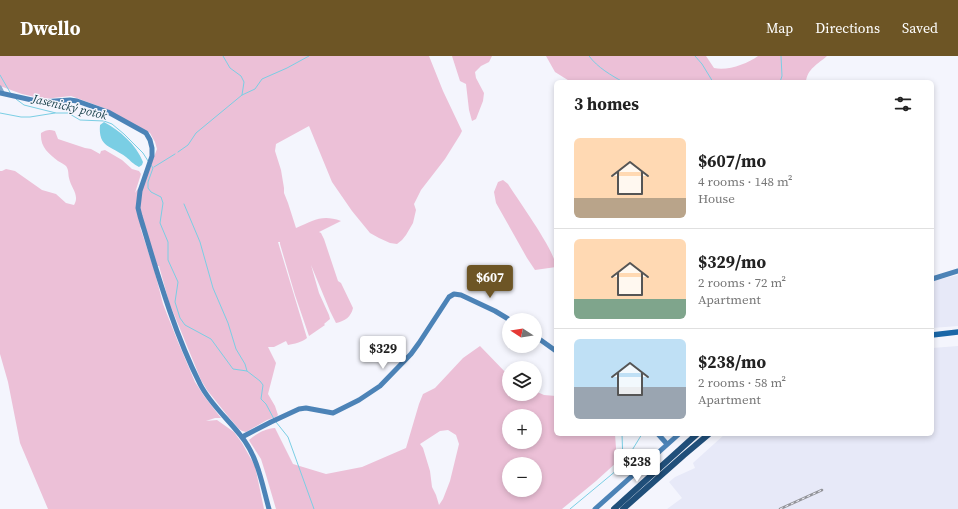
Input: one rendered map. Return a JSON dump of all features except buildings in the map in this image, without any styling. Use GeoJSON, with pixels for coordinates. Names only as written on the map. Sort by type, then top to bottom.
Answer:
{"type":"FeatureCollection","features":[{"type":"Feature","properties":{"kind":"highway"},"geometry":{"type":"LineString","coordinates":[[614,509],[695,436]]}},
{"type":"Feature","properties":{"kind":"highway"},"geometry":{"type":"LineString","coordinates":[[623,509],[707,436]]}},
{"type":"Feature","properties":{"kind":"main road"},"geometry":{"type":"LineString","coordinates":[[934,335],[958,332]]}},
{"type":"Feature","properties":{"kind":"street"},"geometry":{"type":"LineString","coordinates":[[0,87],[2,93],[41,102],[70,100],[78,101],[108,112],[146,133],[152,148],[151,159],[140,191],[138,208],[166,302],[188,358],[201,386],[217,409],[242,437],[254,457],[259,470],[269,509]]}},
{"type":"Feature","properties":{"kind":"street"},"geometry":{"type":"LineString","coordinates":[[934,278],[958,271]]}},
{"type":"Feature","properties":{"kind":"street"},"geometry":{"type":"LineString","coordinates":[[242,437],[300,409],[306,408],[333,413],[370,393],[380,386],[411,354],[448,297],[454,294],[461,295],[502,315]]}},
{"type":"Feature","properties":{"kind":"street"},"geometry":{"type":"LineString","coordinates":[[542,341],[554,349]]}},
{"type":"Feature","properties":{"kind":"street"},"geometry":{"type":"LineString","coordinates":[[660,436],[667,444]]}},
{"type":"Feature","properties":{"kind":"street"},"geometry":{"type":"LineString","coordinates":[[595,509],[676,436]]}},
{"type":"Feature","properties":{"kind":"shaded area"},"geometry":{"type":"Polygon","coordinates":[[[0,56],[429,56],[443,91],[462,131],[445,159],[421,190],[414,204],[416,210],[413,223],[406,235],[397,244],[390,243],[370,233],[352,211],[332,182],[309,126],[276,144],[275,151],[281,170],[284,193],[296,228],[323,218],[341,221],[319,232],[324,239],[338,281],[341,283],[353,308],[351,314],[347,318],[336,323],[311,265],[319,293],[330,319],[324,324],[325,325],[309,336],[295,295],[280,242],[278,242],[307,338],[293,344],[288,345],[286,341],[274,347],[268,347],[276,363],[268,394],[275,406],[278,415],[276,417],[267,420],[246,432],[242,431],[207,390],[201,380],[169,302],[159,266],[157,266],[147,234],[140,227],[154,269],[163,304],[178,342],[195,382],[221,418],[206,421],[217,420],[234,432],[242,443],[255,466],[264,509],[48,509],[20,443],[8,382],[0,354],[0,171],[6,169],[15,171],[42,190],[56,194],[66,203],[74,205],[76,195],[70,182],[68,170],[65,165],[54,158],[45,149],[41,138],[41,133],[48,130],[55,131],[58,139],[91,149],[100,154],[101,151],[105,150],[122,160],[132,169],[139,171],[141,174],[135,193],[146,177],[157,149],[150,133],[104,108],[71,96],[44,99],[22,94],[0,86],[0,56]]]}},
{"type":"Feature","properties":{"kind":"shaded area"},"geometry":{"type":"Polygon","coordinates":[[[452,56],[492,56],[489,62],[481,66],[475,72],[476,78],[484,93],[483,101],[476,119],[472,121],[469,110],[466,84],[460,81],[452,56]]]}},
{"type":"Feature","properties":{"kind":"shaded area"},"geometry":{"type":"Polygon","coordinates":[[[546,56],[706,56],[714,68],[725,69],[748,62],[758,56],[827,56],[811,70],[806,80],[568,80],[555,72],[546,56]]]}},
{"type":"Feature","properties":{"kind":"shaded area"},"geometry":{"type":"Polygon","coordinates":[[[503,180],[508,184],[528,213],[550,250],[554,260],[554,267],[535,270],[527,258],[496,203],[494,192],[498,182],[503,180]]]}},
{"type":"Feature","properties":{"kind":"shaded area"},"geometry":{"type":"Polygon","coordinates":[[[958,275],[958,326],[934,328],[934,281],[958,275]]]}},
{"type":"Feature","properties":{"kind":"shaded area"},"geometry":{"type":"Polygon","coordinates":[[[480,346],[502,369],[502,401],[542,401],[542,394],[554,396],[554,436],[615,436],[617,462],[562,509],[276,509],[261,459],[249,440],[265,430],[275,428],[293,464],[326,474],[362,467],[406,448],[423,394],[435,388],[463,358],[480,346]],[[448,430],[440,431],[420,444],[423,448],[430,471],[432,487],[439,505],[450,481],[459,444],[456,435],[448,430]]]}},
{"type":"Feature","properties":{"kind":"shaded area"},"geometry":{"type":"Polygon","coordinates":[[[958,346],[958,509],[667,509],[682,498],[669,482],[675,477],[695,468],[693,463],[723,436],[934,436],[934,348],[958,346]]]}},
{"type":"Feature","properties":{"kind":"water"},"geometry":{"type":"Polygon","coordinates":[[[104,122],[122,134],[132,144],[140,155],[143,162],[142,165],[139,167],[137,166],[121,153],[107,146],[101,138],[100,133],[100,125],[104,122]]]}},
{"type":"Feature","properties":{"kind":"waterway"},"geometry":{"type":"LineString","coordinates":[[223,56],[230,68],[241,76],[244,82],[242,95]]}},
{"type":"Feature","properties":{"kind":"waterway"},"geometry":{"type":"LineString","coordinates":[[178,152],[188,145],[196,133],[242,95],[255,89],[262,79],[309,56]]}},
{"type":"Feature","properties":{"kind":"waterway"},"geometry":{"type":"LineString","coordinates":[[589,56],[601,68],[620,80]]}},
{"type":"Feature","properties":{"kind":"waterway"},"geometry":{"type":"LineString","coordinates":[[695,56],[712,80]]}},
{"type":"Feature","properties":{"kind":"waterway"},"geometry":{"type":"LineString","coordinates":[[781,56],[782,76],[781,80]]}},
{"type":"Feature","properties":{"kind":"waterway","name":"Jasenický potok"},"geometry":{"type":"LineString","coordinates":[[0,75],[11,94]]}},
{"type":"Feature","properties":{"kind":"waterway","name":"Jasenický potok"},"geometry":{"type":"LineString","coordinates":[[16,99],[24,105],[56,113],[68,113],[80,120],[104,121],[112,124],[143,153],[148,161]]}},
{"type":"Feature","properties":{"kind":"waterway"},"geometry":{"type":"LineString","coordinates":[[0,113],[21,117],[55,113]]}},
{"type":"Feature","properties":{"kind":"waterway"},"geometry":{"type":"LineString","coordinates":[[154,167],[175,154]]}},
{"type":"Feature","properties":{"kind":"waterway","name":"Jasenický potok"},"geometry":{"type":"LineString","coordinates":[[151,165],[153,168],[148,182],[148,188],[151,192],[161,197],[163,203],[160,223],[168,242],[168,260],[178,282],[175,302],[180,318],[185,325],[211,339],[233,369],[247,371],[260,381],[263,385],[261,399],[266,404],[274,419]]}},
{"type":"Feature","properties":{"kind":"waterway"},"geometry":{"type":"LineString","coordinates":[[184,204],[200,242],[213,288],[228,323],[236,349],[245,364],[247,371]]}},
{"type":"Feature","properties":{"kind":"waterway","name":"Jasenický potok"},"geometry":{"type":"LineString","coordinates":[[276,422],[288,437],[314,509]]}},
{"type":"Feature","properties":{"kind":"waterway"},"geometry":{"type":"LineString","coordinates":[[622,436],[623,463]]}},
{"type":"Feature","properties":{"kind":"waterway"},"geometry":{"type":"LineString","coordinates":[[570,509],[623,465],[641,436]]}},
{"type":"Feature","properties":{"kind":"railway"},"geometry":{"type":"LineString","coordinates":[[780,509],[822,490]]}}]}
